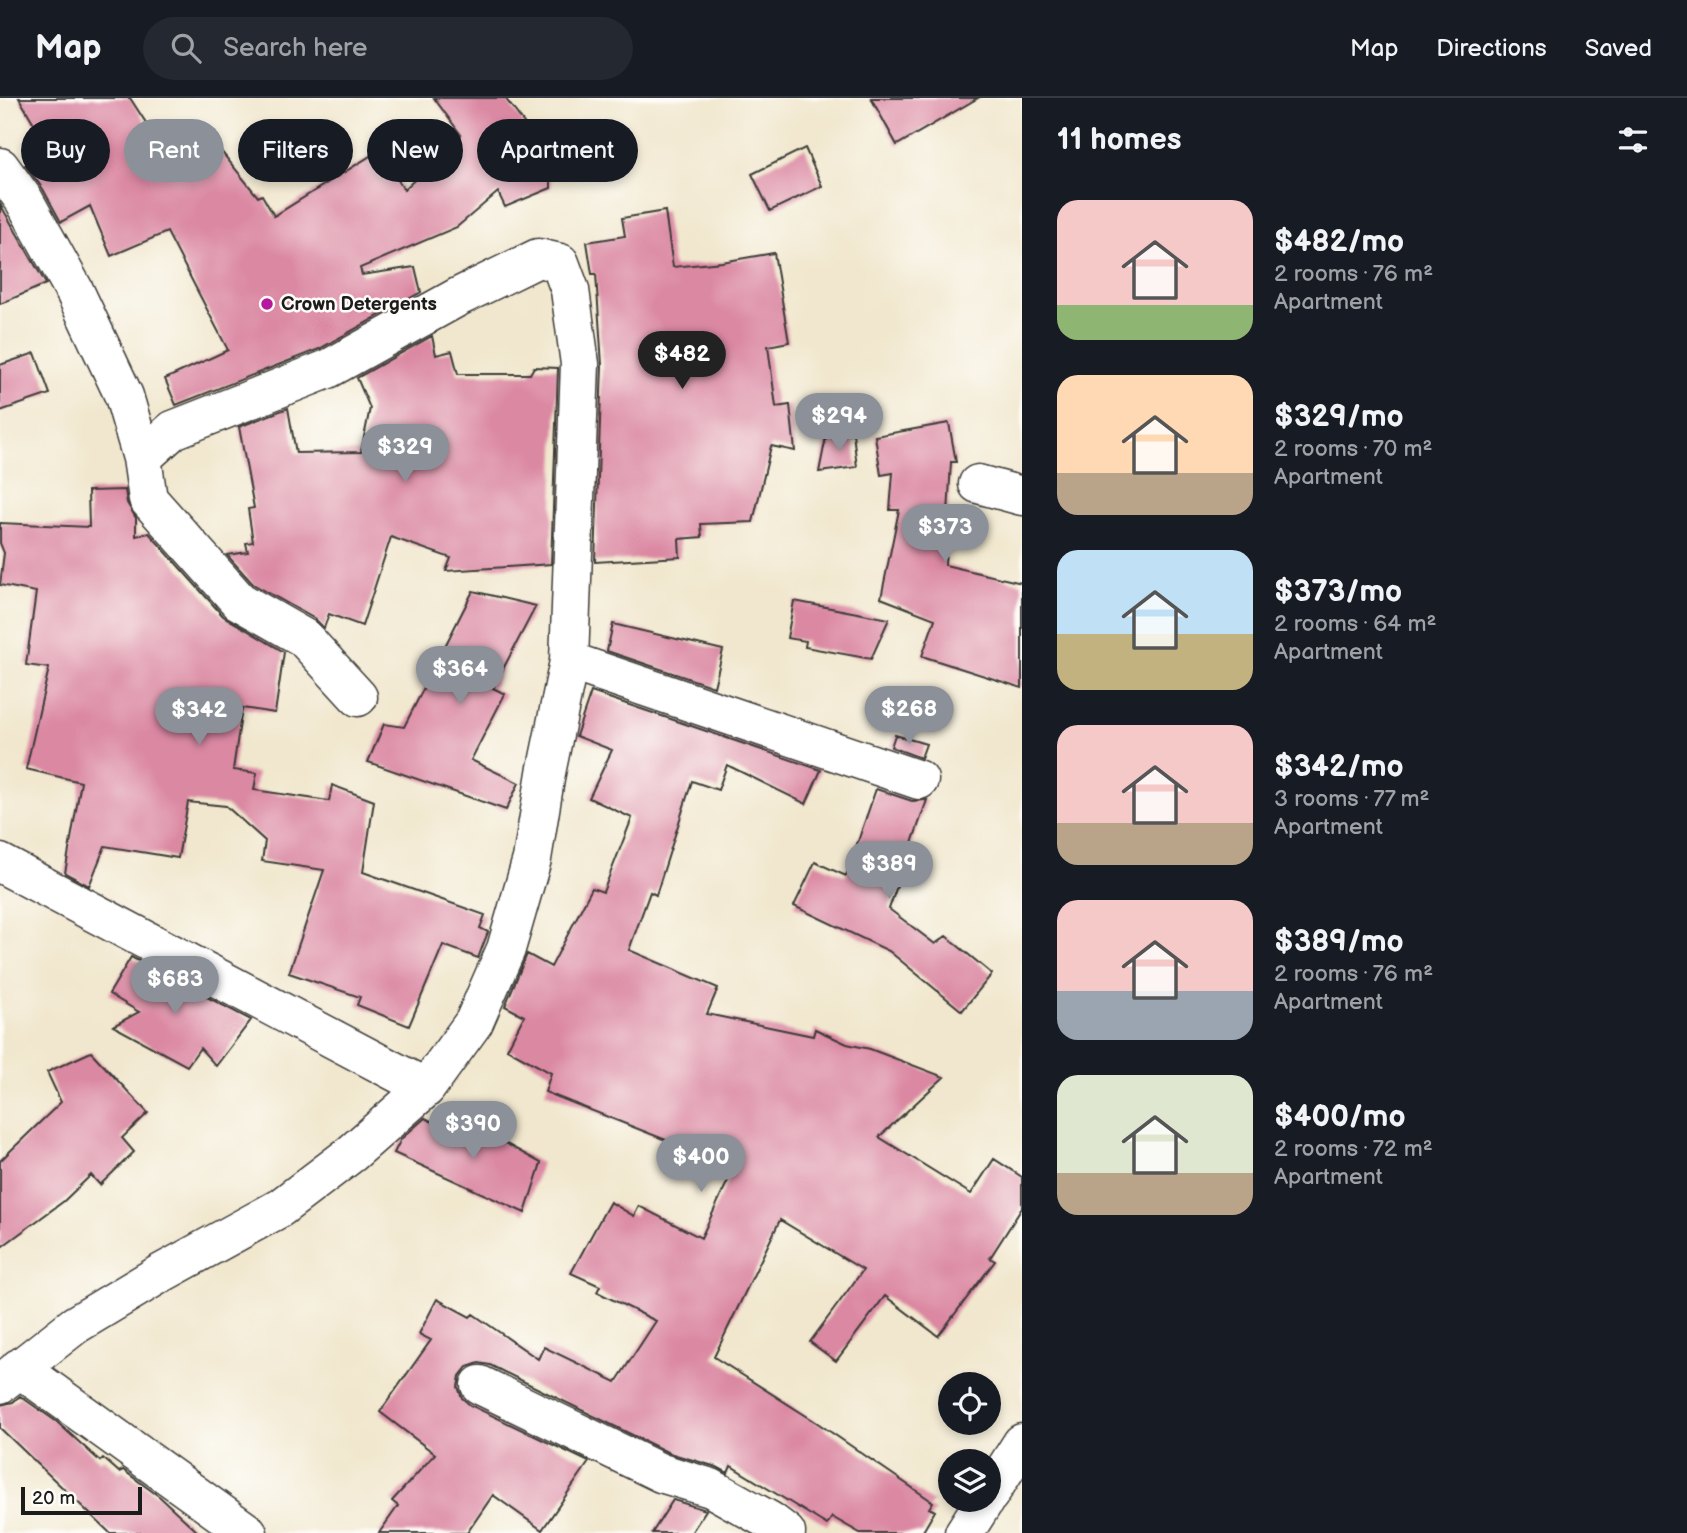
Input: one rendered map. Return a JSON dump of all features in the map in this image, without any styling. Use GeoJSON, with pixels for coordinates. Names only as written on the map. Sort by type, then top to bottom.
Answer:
{"type":"FeatureCollection","features":[{"type":"Feature","properties":{"kind":"street"},"geometry":{"type":"LineString","coordinates":[[0,167],[24,200],[75,292],[124,396],[142,458],[148,499],[239,601],[304,638],[358,697]]}},
{"type":"Feature","properties":{"kind":"street"},"geometry":{"type":"LineString","coordinates":[[142,458],[173,430],[328,369],[458,297],[538,258],[560,263],[570,290],[580,364],[569,661],[546,772],[533,859],[506,949],[474,1022],[425,1088],[351,1154],[280,1209],[158,1275],[75,1325],[10,1376],[248,1533]]}},
{"type":"Feature","properties":{"kind":"street"},"geometry":{"type":"LineString","coordinates":[[978,484],[1022,496]]}},
{"type":"Feature","properties":{"kind":"street"},"geometry":{"type":"LineString","coordinates":[[569,661],[919,780]]}},
{"type":"Feature","properties":{"kind":"street"},"geometry":{"type":"LineString","coordinates":[[0,863],[425,1088]]}},
{"type":"Feature","properties":{"kind":"street"},"geometry":{"type":"LineString","coordinates":[[480,1385],[661,1473],[711,1488],[771,1521],[786,1533]]}},
{"type":"Feature","properties":{"kind":"street"},"geometry":{"type":"LineString","coordinates":[[978,1517],[1022,1443]]}},
{"type":"Feature","properties":{"kind":"building"},"geometry":{"type":"Polygon","coordinates":[[[19,98],[130,98],[144,119],[124,119],[124,182],[224,182],[224,155],[238,172],[238,182],[246,182],[258,197],[262,195],[274,216],[329,182],[353,182],[353,167],[367,158],[367,182],[399,182],[404,190],[412,182],[463,182],[463,119],[449,119],[434,98],[505,98],[521,119],[477,119],[477,182],[551,182],[551,188],[505,207],[498,192],[457,227],[360,268],[362,275],[415,267],[421,292],[319,349],[176,405],[165,379],[228,350],[167,232],[111,256],[90,206],[61,222],[38,182],[110,182],[110,119],[31,119],[19,98]]]}},
{"type":"Feature","properties":{"kind":"building"},"geometry":{"type":"Polygon","coordinates":[[[871,98],[978,98],[897,145],[871,98]]]}},
{"type":"Feature","properties":{"kind":"building"},"geometry":{"type":"Polygon","coordinates":[[[805,148],[822,186],[770,211],[752,174],[805,148]]]}},
{"type":"Feature","properties":{"kind":"building"},"geometry":{"type":"Polygon","coordinates":[[[0,204],[46,284],[0,304],[0,204]]]}},
{"type":"Feature","properties":{"kind":"building"},"geometry":{"type":"Polygon","coordinates":[[[665,211],[673,267],[774,253],[789,342],[768,346],[776,407],[790,405],[795,451],[771,446],[753,522],[701,524],[702,537],[679,539],[680,557],[595,562],[602,365],[596,274],[592,274],[587,242],[625,236],[622,218],[665,211]]]}},
{"type":"Feature","properties":{"kind":"building"},"geometry":{"type":"Polygon","coordinates":[[[432,336],[436,355],[452,351],[458,374],[530,374],[534,367],[558,368],[551,564],[446,571],[451,558],[391,537],[362,626],[329,614],[324,628],[315,619],[253,584],[227,555],[248,552],[246,543],[253,542],[248,509],[254,508],[239,427],[288,408],[296,453],[361,452],[370,408],[357,378],[432,336]]]}},
{"type":"Feature","properties":{"kind":"building"},"geometry":{"type":"Polygon","coordinates":[[[35,353],[50,394],[0,411],[0,365],[35,353]]]}},
{"type":"Feature","properties":{"kind":"building"},"geometry":{"type":"Polygon","coordinates":[[[949,423],[956,462],[951,462],[945,565],[1022,583],[1022,688],[922,656],[935,619],[881,598],[899,510],[890,510],[893,473],[881,475],[875,436],[949,423]]]}},
{"type":"Feature","properties":{"kind":"building"},"geometry":{"type":"Polygon","coordinates":[[[853,433],[857,467],[819,472],[826,437],[853,433]]]}},
{"type":"Feature","properties":{"kind":"building"},"geometry":{"type":"Polygon","coordinates":[[[125,490],[127,503],[136,518],[136,536],[149,533],[223,616],[284,652],[275,713],[242,708],[233,770],[257,773],[254,790],[329,801],[332,785],[374,801],[363,872],[485,915],[480,928],[488,932],[478,958],[443,945],[409,1026],[357,1005],[360,997],[289,973],[324,870],[262,861],[265,841],[226,806],[188,802],[178,858],[105,846],[89,886],[65,873],[81,782],[26,769],[49,668],[26,665],[36,592],[0,585],[4,553],[0,543],[0,523],[89,527],[88,491],[125,490]]]}},
{"type":"Feature","properties":{"kind":"building"},"geometry":{"type":"Polygon","coordinates":[[[473,591],[536,606],[493,688],[505,694],[471,760],[519,783],[506,810],[368,762],[384,724],[404,727],[473,591]]]}},
{"type":"Feature","properties":{"kind":"building"},"geometry":{"type":"Polygon","coordinates":[[[794,601],[889,619],[871,659],[805,647],[806,641],[787,638],[794,601]]]}},
{"type":"Feature","properties":{"kind":"building"},"geometry":{"type":"Polygon","coordinates":[[[613,624],[723,650],[714,687],[607,651],[613,624]]]}},
{"type":"Feature","properties":{"kind":"building"},"geometry":{"type":"Polygon","coordinates":[[[591,692],[821,770],[806,804],[727,765],[718,790],[692,781],[656,895],[650,892],[629,950],[718,988],[707,1014],[813,1036],[815,1029],[847,1044],[870,1049],[944,1077],[879,1137],[971,1194],[994,1159],[1022,1177],[1022,1208],[990,1258],[995,1261],[938,1336],[885,1296],[836,1361],[810,1342],[863,1270],[780,1220],[714,1357],[819,1424],[933,1502],[929,1508],[935,1511],[922,1533],[860,1533],[832,1517],[827,1525],[731,1466],[728,1473],[717,1467],[669,1453],[490,1365],[479,1363],[467,1367],[460,1376],[458,1387],[462,1398],[470,1405],[589,1462],[542,1530],[493,1495],[467,1533],[379,1533],[398,1506],[392,1501],[435,1454],[380,1412],[431,1340],[419,1334],[437,1299],[470,1317],[473,1314],[538,1359],[544,1347],[616,1382],[656,1321],[597,1292],[600,1286],[571,1273],[601,1218],[610,1202],[634,1216],[639,1206],[701,1238],[732,1172],[681,1146],[545,1092],[551,1073],[507,1049],[524,1016],[505,1006],[527,954],[551,967],[592,888],[603,892],[632,818],[589,798],[612,750],[576,736],[591,692]]]}},
{"type":"Feature","properties":{"kind":"building"},"geometry":{"type":"Polygon","coordinates":[[[895,735],[926,744],[921,758],[891,747],[895,735]]]}},
{"type":"Feature","properties":{"kind":"building"},"geometry":{"type":"Polygon","coordinates":[[[876,789],[912,801],[927,800],[889,909],[935,944],[946,936],[992,974],[962,1011],[889,951],[794,906],[815,862],[846,876],[876,789]]]}},
{"type":"Feature","properties":{"kind":"building"},"geometry":{"type":"Polygon","coordinates":[[[131,957],[251,1020],[216,1066],[200,1048],[187,1066],[113,1026],[139,1012],[109,994],[131,957]]]}},
{"type":"Feature","properties":{"kind":"building"},"geometry":{"type":"Polygon","coordinates":[[[91,1052],[148,1113],[122,1138],[134,1152],[100,1185],[91,1175],[64,1201],[0,1248],[0,1161],[61,1102],[47,1072],[91,1052]]]}},
{"type":"Feature","properties":{"kind":"building"},"geometry":{"type":"Polygon","coordinates":[[[425,1118],[452,1132],[459,1118],[541,1163],[525,1213],[394,1153],[401,1139],[425,1118]]]}},
{"type":"Feature","properties":{"kind":"building"},"geometry":{"type":"Polygon","coordinates":[[[20,1396],[57,1422],[100,1461],[103,1458],[119,1472],[123,1470],[160,1497],[199,1533],[110,1533],[0,1428],[0,1405],[13,1402],[20,1396]]]}},
{"type":"Feature","properties":{"kind":"building"},"geometry":{"type":"Polygon","coordinates":[[[673,1500],[706,1510],[691,1533],[652,1533],[673,1500]]]}},
{"type":"Feature","properties":{"kind":"place","name":"Crown Detergents"},"geometry":{"type":"Point","coordinates":[267,304]}}]}
